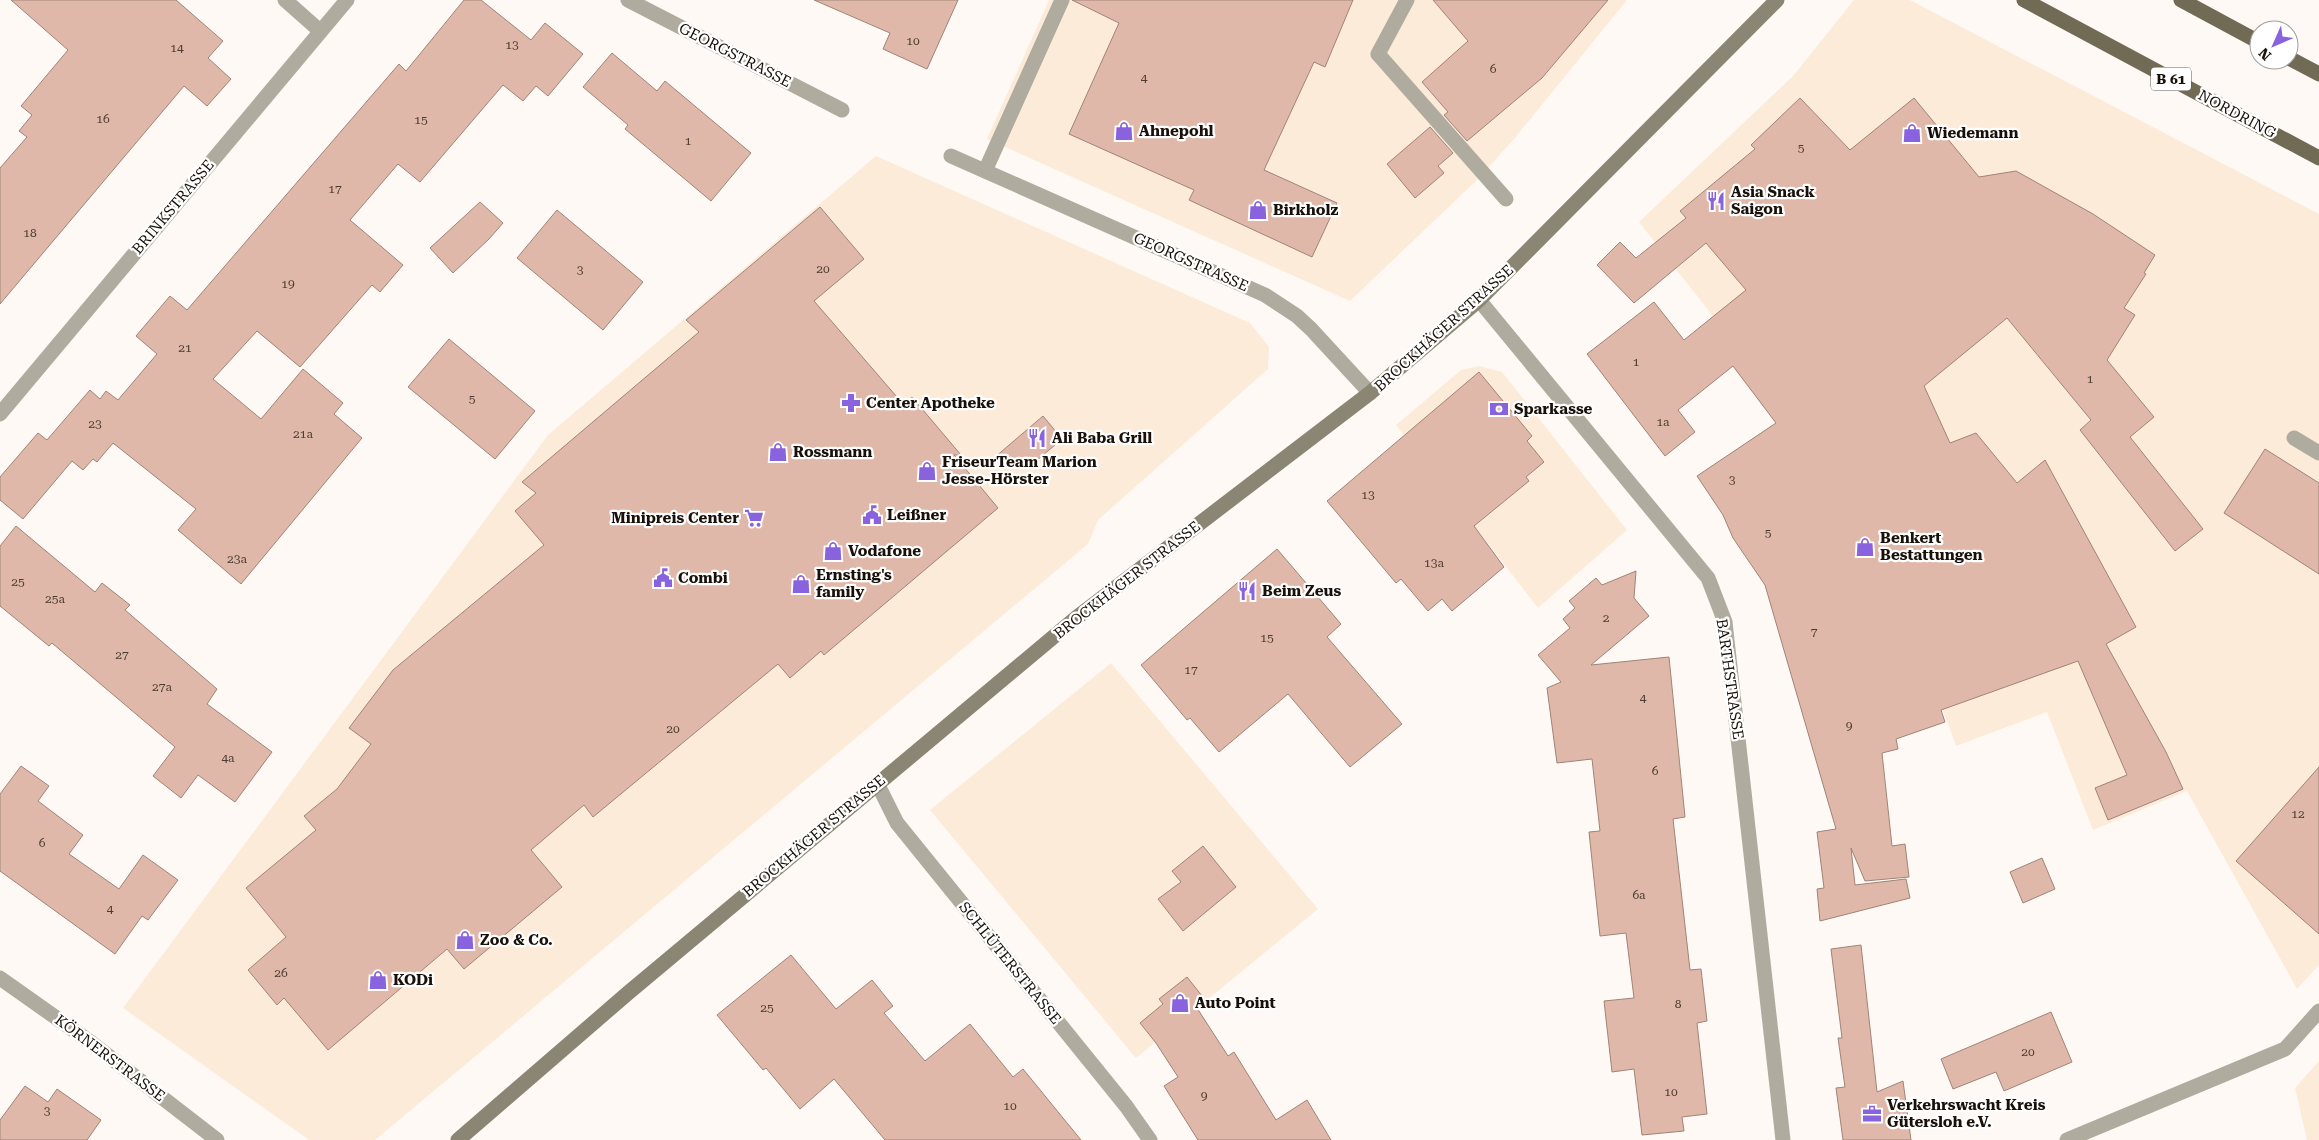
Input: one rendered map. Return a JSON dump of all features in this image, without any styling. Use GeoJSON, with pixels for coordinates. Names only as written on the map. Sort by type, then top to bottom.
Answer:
{"type":"FeatureCollection","features":[{"type":"Feature","properties":{"kind":"main road","name":"BROCKHÄGER STRASSE"},"geometry":{"type":"LineString","coordinates":[[458,1140],[877,783],[1076,618],[1370,393],[1479,300],[1777,0]]}},
{"type":"Feature","properties":{"kind":"main road","name":"NORDRING"},"geometry":{"type":"LineString","coordinates":[[2024,0],[2319,158]]}},
{"type":"Feature","properties":{"kind":"main road"},"geometry":{"type":"LineString","coordinates":[[2181,0],[2249,37]]}},
{"type":"Feature","properties":{"kind":"main road"},"geometry":{"type":"LineString","coordinates":[[2299,63],[2319,74]]}},
{"type":"Feature","properties":{"kind":"street"},"geometry":{"type":"LineString","coordinates":[[284,0],[320,31]]}},
{"type":"Feature","properties":{"kind":"street","name":"BRINKSTRASSE"},"geometry":{"type":"LineString","coordinates":[[0,414],[347,0]]}},
{"type":"Feature","properties":{"kind":"street","name":"GEORGSTRASSE"},"geometry":{"type":"LineString","coordinates":[[628,0],[842,110]]}},
{"type":"Feature","properties":{"kind":"street"},"geometry":{"type":"LineString","coordinates":[[985,171],[1062,0]]}},
{"type":"Feature","properties":{"kind":"street"},"geometry":{"type":"LineString","coordinates":[[1407,0],[1378,54],[1506,199]]}},
{"type":"Feature","properties":{"kind":"street","name":"GEORGSTRASSE"},"geometry":{"type":"LineString","coordinates":[[951,156],[1265,295],[1304,323],[1370,393]]}},
{"type":"Feature","properties":{"kind":"street","name":"BARTHSTRASSE"},"geometry":{"type":"LineString","coordinates":[[1479,300],[1708,578],[1725,622],[1783,1140]]}},
{"type":"Feature","properties":{"kind":"street"},"geometry":{"type":"LineString","coordinates":[[2294,438],[2319,453]]}},
{"type":"Feature","properties":{"kind":"street","name":"SCHLÜTERSTRASSE"},"geometry":{"type":"LineString","coordinates":[[877,783],[896,823],[1126,1106],[1150,1140]]}},
{"type":"Feature","properties":{"kind":"street","name":"KÖRNERSTRASSE"},"geometry":{"type":"LineString","coordinates":[[0,978],[89,1040],[217,1140]]}},
{"type":"Feature","properties":{"kind":"street"},"geometry":{"type":"LineString","coordinates":[[2068,1140],[2285,1048],[2319,1011]]}},
{"type":"Feature","properties":{"kind":"shaded area"},"geometry":{"type":"Polygon","coordinates":[[[1049,0],[1627,0],[1514,139],[1478,179],[1350,301],[987,139],[1049,0]]]}},
{"type":"Feature","properties":{"kind":"shaded area"},"geometry":{"type":"Polygon","coordinates":[[[1854,0],[1910,0],[2319,214],[2319,965],[2297,989],[2187,791],[2093,830],[2047,712],[1956,746],[1902,597],[1806,463],[1732,366],[1745,357],[1639,222],[1793,76],[1854,0]]]}},
{"type":"Feature","properties":{"kind":"shaded area"},"geometry":{"type":"Polygon","coordinates":[[[876,156],[1250,323],[1269,347],[1268,369],[1098,520],[1088,544],[375,1140],[309,1140],[123,1008],[548,435],[876,156]]]}},
{"type":"Feature","properties":{"kind":"shaded area"},"geometry":{"type":"Polygon","coordinates":[[[1479,366],[1502,372],[1627,530],[1538,608],[1396,425],[1461,370],[1479,366]]]}},
{"type":"Feature","properties":{"kind":"shaded area"},"geometry":{"type":"Polygon","coordinates":[[[1111,663],[1318,909],[1136,1058],[930,810],[1111,663]]]}},
{"type":"Feature","properties":{"kind":"shaded area"},"geometry":{"type":"Polygon","coordinates":[[[2319,1061],[2319,1140],[2307,1140],[2295,1088],[2319,1061]]]}},
{"type":"Feature","properties":{"kind":"building"},"geometry":{"type":"Polygon","coordinates":[[[11,0],[176,0],[223,41],[208,58],[231,79],[207,106],[184,86],[0,304],[0,168],[27,137],[19,131],[32,115],[21,106],[68,50],[11,0]]]}},
{"type":"Feature","properties":{"kind":"building"},"geometry":{"type":"Polygon","coordinates":[[[464,0],[481,0],[531,40],[545,23],[583,54],[548,96],[536,86],[523,101],[503,85],[420,182],[398,164],[350,220],[403,265],[380,292],[372,285],[300,367],[257,331],[213,379],[261,419],[303,369],[343,403],[334,414],[362,438],[241,584],[178,530],[196,509],[113,443],[97,462],[93,459],[83,470],[72,461],[23,519],[0,500],[0,477],[38,433],[47,440],[90,390],[100,399],[106,391],[118,400],[157,354],[136,336],[170,296],[187,310],[399,64],[406,71],[464,0]]]}},
{"type":"Feature","properties":{"kind":"building"},"geometry":{"type":"Polygon","coordinates":[[[814,0],[958,0],[927,69],[883,49],[890,33],[814,0]]]}},
{"type":"Feature","properties":{"kind":"building"},"geometry":{"type":"Polygon","coordinates":[[[1072,0],[1353,0],[1325,67],[1314,62],[1264,170],[1337,203],[1312,257],[1189,200],[1194,190],[1069,134],[1119,23],[1072,0]]]}},
{"type":"Feature","properties":{"kind":"building"},"geometry":{"type":"Polygon","coordinates":[[[1433,0],[1608,0],[1542,78],[1467,141],[1444,115],[1448,112],[1422,82],[1468,41],[1433,0]]]}},
{"type":"Feature","properties":{"kind":"building"},"geometry":{"type":"Polygon","coordinates":[[[612,53],[657,91],[665,81],[751,153],[711,201],[625,129],[628,125],[583,87],[612,53]]]}},
{"type":"Feature","properties":{"kind":"building"},"geometry":{"type":"Polygon","coordinates":[[[1800,98],[1850,150],[1914,98],[1979,177],[2016,171],[2093,214],[2155,255],[2144,273],[2146,274],[2124,308],[2135,315],[2107,360],[2154,417],[2130,437],[2203,529],[2175,551],[2080,430],[2091,420],[2007,318],[1924,386],[1950,443],[1976,433],[2017,483],[2045,460],[2136,627],[2106,644],[2166,752],[2183,789],[2108,820],[2095,788],[2127,775],[2078,661],[1941,710],[1945,722],[1896,739],[1898,749],[1882,753],[1892,846],[1905,844],[1909,877],[1865,881],[1851,848],[1855,885],[1906,879],[1910,898],[1820,921],[1817,889],[1824,888],[1817,832],[1836,829],[1765,585],[1733,538],[1723,515],[1697,476],[1776,423],[1733,366],[1678,410],[1695,432],[1665,456],[1587,354],[1654,302],[1684,340],[1746,290],[1706,243],[1634,303],[1597,265],[1620,242],[1636,258],[1686,218],[1680,211],[1755,149],[1751,145],[1800,98]]]}},
{"type":"Feature","properties":{"kind":"building"},"geometry":{"type":"Polygon","coordinates":[[[1430,127],[1453,153],[1438,166],[1444,173],[1415,198],[1387,164],[1430,127]]]}},
{"type":"Feature","properties":{"kind":"building"},"geometry":{"type":"Polygon","coordinates":[[[480,202],[503,223],[453,273],[430,248],[480,202]]]}},
{"type":"Feature","properties":{"kind":"building","name":"Minipreis Center"},"geometry":{"type":"Polygon","coordinates":[[[820,207],[864,259],[814,301],[903,404],[912,397],[961,455],[954,455],[998,508],[824,655],[821,651],[790,678],[778,664],[593,817],[584,805],[531,850],[562,887],[464,969],[447,949],[328,1050],[284,998],[277,1005],[248,970],[286,937],[246,888],[316,830],[304,816],[337,789],[371,744],[349,728],[393,670],[544,545],[515,511],[536,493],[522,482],[699,332],[686,320],[820,207]]]}},
{"type":"Feature","properties":{"kind":"building"},"geometry":{"type":"Polygon","coordinates":[[[557,210],[643,282],[603,330],[517,258],[557,210]]]}},
{"type":"Feature","properties":{"kind":"building"},"geometry":{"type":"Polygon","coordinates":[[[449,339],[535,411],[495,459],[408,387],[449,339]]]}},
{"type":"Feature","properties":{"kind":"building"},"geometry":{"type":"Polygon","coordinates":[[[1479,372],[1532,436],[1527,441],[1544,462],[1526,477],[1529,481],[1474,526],[1504,567],[1452,611],[1442,599],[1428,611],[1401,579],[1396,583],[1327,501],[1479,372]]]}},
{"type":"Feature","properties":{"kind":"building","name":"Ali Baba Grill"},"geometry":{"type":"Polygon","coordinates":[[[1043,416],[1062,439],[1036,461],[994,458],[1043,416]]]}},
{"type":"Feature","properties":{"kind":"building"},"geometry":{"type":"Polygon","coordinates":[[[2265,449],[2319,483],[2319,574],[2224,513],[2265,449]]]}},
{"type":"Feature","properties":{"kind":"building"},"geometry":{"type":"Polygon","coordinates":[[[16,526],[95,592],[102,583],[130,605],[125,610],[217,689],[207,704],[272,752],[235,802],[198,775],[181,798],[153,776],[175,747],[52,643],[49,646],[0,606],[0,546],[16,526]]]}},
{"type":"Feature","properties":{"kind":"building"},"geometry":{"type":"Polygon","coordinates":[[[1277,549],[1341,624],[1327,637],[1402,724],[1350,767],[1288,694],[1219,752],[1190,718],[1187,720],[1141,665],[1277,549]]]}},
{"type":"Feature","properties":{"kind":"building"},"geometry":{"type":"Polygon","coordinates":[[[1636,571],[1634,598],[1649,616],[1591,665],[1669,657],[1685,817],[1673,819],[1690,970],[1701,969],[1707,1021],[1697,1023],[1707,1114],[1682,1117],[1684,1131],[1642,1135],[1634,1069],[1612,1072],[1604,1001],[1634,998],[1626,933],[1600,936],[1589,832],[1600,831],[1592,759],[1557,763],[1547,688],[1561,682],[1538,655],[1570,628],[1563,619],[1575,608],[1569,601],[1596,578],[1602,585],[1636,571]]]}},
{"type":"Feature","properties":{"kind":"building"},"geometry":{"type":"Polygon","coordinates":[[[21,766],[49,786],[38,801],[83,835],[69,854],[119,889],[143,855],[178,880],[148,920],[142,916],[115,954],[0,871],[0,794],[21,766]]]}},
{"type":"Feature","properties":{"kind":"building"},"geometry":{"type":"Polygon","coordinates":[[[2319,767],[2319,934],[2236,861],[2319,767]]]}},
{"type":"Feature","properties":{"kind":"building"},"geometry":{"type":"Polygon","coordinates":[[[1203,846],[1236,887],[1183,931],[1158,899],[1181,882],[1172,871],[1203,846]]]}},
{"type":"Feature","properties":{"kind":"building"},"geometry":{"type":"Polygon","coordinates":[[[2042,858],[2055,889],[2023,903],[2010,872],[2042,858]]]}},
{"type":"Feature","properties":{"kind":"building"},"geometry":{"type":"Polygon","coordinates":[[[1861,945],[1877,1092],[1903,1081],[1911,1140],[1843,1140],[1836,1088],[1845,1087],[1838,1038],[1842,1038],[1831,949],[1861,945]]]}},
{"type":"Feature","properties":{"kind":"building"},"geometry":{"type":"Polygon","coordinates":[[[791,955],[836,1009],[872,980],[893,1006],[884,1013],[925,1061],[970,1024],[1013,1077],[1023,1069],[1081,1140],[885,1140],[834,1079],[800,1109],[766,1068],[763,1070],[717,1015],[791,955]]]}},
{"type":"Feature","properties":{"kind":"building"},"geometry":{"type":"Polygon","coordinates":[[[1187,977],[1206,1001],[1197,1008],[1228,1056],[1234,1052],[1276,1120],[1307,1100],[1331,1140],[1198,1140],[1164,1086],[1178,1077],[1156,1043],[1140,1023],[1163,1004],[1159,999],[1187,977]]]}},
{"type":"Feature","properties":{"kind":"building"},"geometry":{"type":"Polygon","coordinates":[[[2051,1012],[2072,1062],[2004,1091],[1996,1072],[1953,1089],[1941,1059],[2051,1012]]]}},
{"type":"Feature","properties":{"kind":"building"},"geometry":{"type":"Polygon","coordinates":[[[25,1086],[48,1102],[57,1089],[101,1120],[87,1140],[0,1140],[0,1120],[25,1086]]]}},
{"type":"Feature","properties":{"kind":"place","name":"Ahnepohl"},"geometry":{"type":"Point","coordinates":[1124,131]}},
{"type":"Feature","properties":{"kind":"place","name":"Wiedemann"},"geometry":{"type":"Point","coordinates":[1912,133]}},
{"type":"Feature","properties":{"kind":"place","name":"Asia Snack Saigon"},"geometry":{"type":"Point","coordinates":[1716,201]}},
{"type":"Feature","properties":{"kind":"place","name":"Birkholz"},"geometry":{"type":"Point","coordinates":[1258,210]}},
{"type":"Feature","properties":{"kind":"place","name":"Center Apotheke"},"geometry":{"type":"Point","coordinates":[851,403]}},
{"type":"Feature","properties":{"kind":"place","name":"Sparkasse"},"geometry":{"type":"Point","coordinates":[1499,409]}},
{"type":"Feature","properties":{"kind":"place","name":"Ali Baba Grill"},"geometry":{"type":"Point","coordinates":[1037,438]}},
{"type":"Feature","properties":{"kind":"place","name":"Rossmann"},"geometry":{"type":"Point","coordinates":[778,452]}},
{"type":"Feature","properties":{"kind":"place","name":"FriseurTeam Marion Jesse-Hörster"},"geometry":{"type":"Point","coordinates":[927,471]}},
{"type":"Feature","properties":{"kind":"place","name":"Leißner"},"geometry":{"type":"Point","coordinates":[872,515]}},
{"type":"Feature","properties":{"kind":"place","name":"Minipreis Center"},"geometry":{"type":"Point","coordinates":[754,518]}},
{"type":"Feature","properties":{"kind":"place","name":"Benkert Bestattungen"},"geometry":{"type":"Point","coordinates":[1865,547]}},
{"type":"Feature","properties":{"kind":"place","name":"Vodafone"},"geometry":{"type":"Point","coordinates":[833,551]}},
{"type":"Feature","properties":{"kind":"place","name":"Combi"},"geometry":{"type":"Point","coordinates":[663,578]}},
{"type":"Feature","properties":{"kind":"place","name":"Ernsting's family"},"geometry":{"type":"Point","coordinates":[801,584]}},
{"type":"Feature","properties":{"kind":"place","name":"Beim Zeus"},"geometry":{"type":"Point","coordinates":[1247,591]}},
{"type":"Feature","properties":{"kind":"place","name":"Zoo & Co."},"geometry":{"type":"Point","coordinates":[465,940]}},
{"type":"Feature","properties":{"kind":"place","name":"KODi"},"geometry":{"type":"Point","coordinates":[378,980]}},
{"type":"Feature","properties":{"kind":"place","name":"Auto Point"},"geometry":{"type":"Point","coordinates":[1180,1003]}},
{"type":"Feature","properties":{"kind":"place","name":"Verkehrswacht Kreis Gütersloh e.V."},"geometry":{"type":"Point","coordinates":[1872,1114]}}]}
